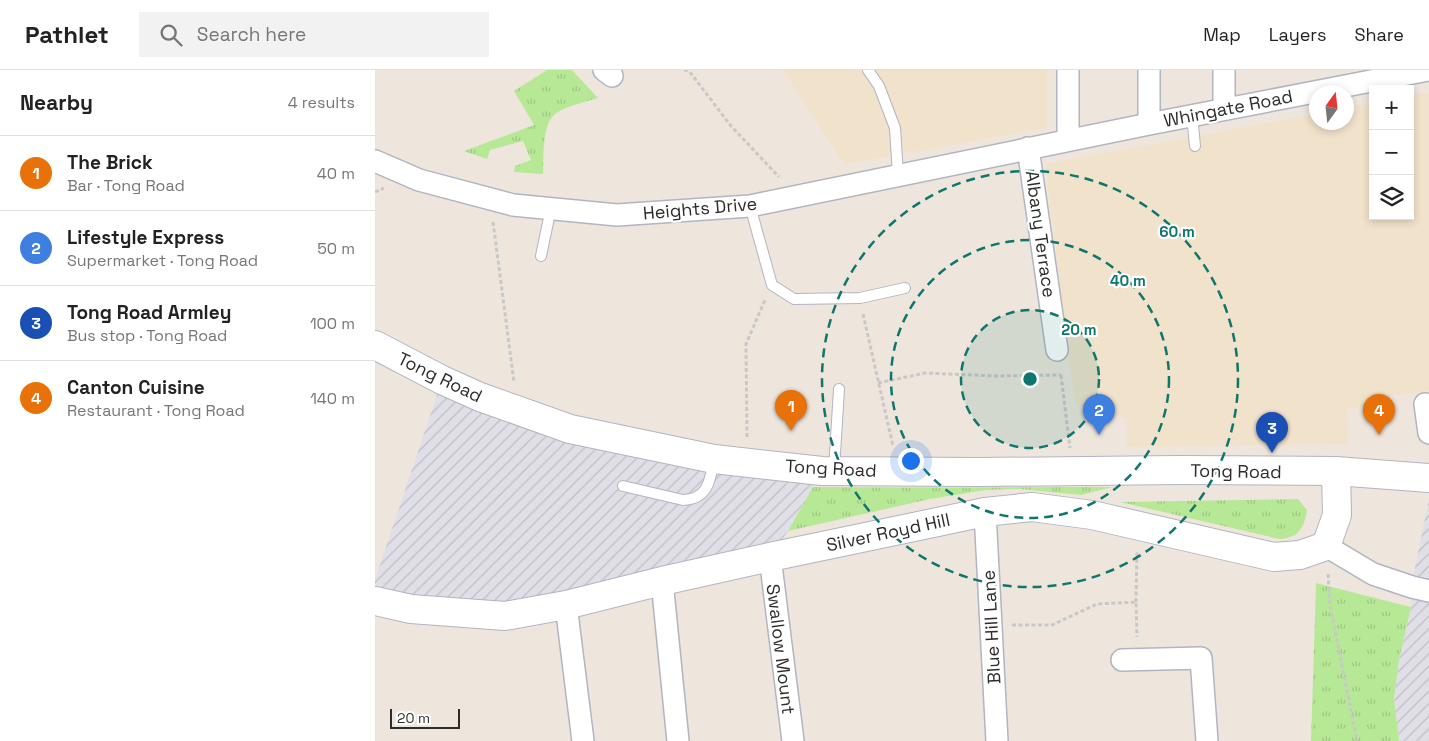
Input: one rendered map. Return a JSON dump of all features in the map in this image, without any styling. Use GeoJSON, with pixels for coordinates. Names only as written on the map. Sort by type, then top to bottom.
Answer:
{"type":"FeatureCollection","features":[{"type":"Feature","properties":{"kind":"main road","name":"Tong Road"},"geometry":{"type":"LineString","coordinates":[[375,345],[479,397],[570,429],[714,459],[822,471],[1336,472],[1429,478]]}},
{"type":"Feature","properties":{"kind":"main road"},"geometry":{"type":"LineString","coordinates":[[1326,546],[1337,515],[1336,472]]}},
{"type":"Feature","properties":{"kind":"main road","name":"Silver Royd Hill"},"geometry":{"type":"LineString","coordinates":[[375,601],[411,609],[505,616],[566,605],[770,557],[985,512],[1032,507],[1092,515],[1274,557],[1300,555],[1326,546]]}},
{"type":"Feature","properties":{"kind":"street"},"geometry":{"type":"LineString","coordinates":[[1068,70],[1069,140]]}},
{"type":"Feature","properties":{"kind":"street"},"geometry":{"type":"LineString","coordinates":[[1149,70],[1149,124]]}},
{"type":"Feature","properties":{"kind":"street"},"geometry":{"type":"LineString","coordinates":[[1224,70],[1224,109]]}},
{"type":"Feature","properties":{"kind":"street","name":"Whingate Road"},"geometry":{"type":"LineString","coordinates":[[1028,148],[1428,70]]}},
{"type":"Feature","properties":{"kind":"street","name":"Heights Drive"},"geometry":{"type":"LineString","coordinates":[[375,161],[419,180],[513,205],[617,215],[750,206],[1028,148]]}},
{"type":"Feature","properties":{"kind":"street","name":"Albany Terrace"},"geometry":{"type":"LineString","coordinates":[[1028,148],[1057,350]]}},
{"type":"Feature","properties":{"kind":"street"},"geometry":{"type":"LineString","coordinates":[[1425,404],[1429,432]]}},
{"type":"Feature","properties":{"kind":"street","name":"Blue Hill Lane"},"geometry":{"type":"LineString","coordinates":[[985,512],[997,741]]}},
{"type":"Feature","properties":{"kind":"street"},"geometry":{"type":"LineString","coordinates":[[1326,546],[1373,574],[1412,587],[1429,590]]}},
{"type":"Feature","properties":{"kind":"street","name":"Swallow Mount"},"geometry":{"type":"LineString","coordinates":[[770,557],[793,741]]}},
{"type":"Feature","properties":{"kind":"street"},"geometry":{"type":"LineString","coordinates":[[662,581],[678,741]]}},
{"type":"Feature","properties":{"kind":"street"},"geometry":{"type":"LineString","coordinates":[[566,605],[583,741]]}},
{"type":"Feature","properties":{"kind":"street"},"geometry":{"type":"LineString","coordinates":[[1130,660],[1201,658],[1207,741]]}},
{"type":"Feature","properties":{"kind":"lane"},"geometry":{"type":"LineString","coordinates":[[867,70],[879,86],[895,128],[898,175]]}},
{"type":"Feature","properties":{"kind":"lane"},"geometry":{"type":"LineString","coordinates":[[1192,115],[1195,146]]}},
{"type":"Feature","properties":{"kind":"lane"},"geometry":{"type":"LineString","coordinates":[[750,206],[772,286],[794,299],[859,298],[905,288]]}},
{"type":"Feature","properties":{"kind":"lane"},"geometry":{"type":"LineString","coordinates":[[541,256],[551,208]]}},
{"type":"Feature","properties":{"kind":"lane"},"geometry":{"type":"LineString","coordinates":[[834,471],[839,390]]}},
{"type":"Feature","properties":{"kind":"lane"},"geometry":{"type":"LineString","coordinates":[[623,486],[690,500],[703,493],[707,487],[714,459]]}},
{"type":"Feature","properties":{"kind":"path"},"geometry":{"type":"LineString","coordinates":[[684,70],[689,72],[731,126],[797,196]]}},
{"type":"Feature","properties":{"kind":"path"},"geometry":{"type":"LineString","coordinates":[[490,199],[517,410]]}},
{"type":"Feature","properties":{"kind":"path"},"geometry":{"type":"LineString","coordinates":[[748,462],[746,344],[772,286]]}},
{"type":"Feature","properties":{"kind":"path"},"geometry":{"type":"LineString","coordinates":[[859,298],[898,471]]}},
{"type":"Feature","properties":{"kind":"path"},"geometry":{"type":"LineString","coordinates":[[1057,350],[1073,471]]}},
{"type":"Feature","properties":{"kind":"path"},"geometry":{"type":"LineString","coordinates":[[878,383],[925,373],[995,376],[1061,374]]}},
{"type":"Feature","properties":{"kind":"path"},"geometry":{"type":"LineString","coordinates":[[1130,660],[1136,602],[1137,526]]}},
{"type":"Feature","properties":{"kind":"path"},"geometry":{"type":"LineString","coordinates":[[1326,546],[1330,605],[1357,741]]}},
{"type":"Feature","properties":{"kind":"path"},"geometry":{"type":"LineString","coordinates":[[991,624],[1052,625],[1097,604],[1136,602]]}},
{"type":"Feature","properties":{"kind":"shaded area"},"geometry":{"type":"Polygon","coordinates":[[[783,70],[1047,70],[1047,128],[844,164],[783,70]]]}},
{"type":"Feature","properties":{"kind":"shaded area"},"geometry":{"type":"Polygon","coordinates":[[[1429,93],[1429,391],[1389,396],[1386,403],[1347,409],[1349,444],[1127,447],[1127,419],[1075,404],[1045,164],[1309,115],[1309,130],[1354,130],[1354,107],[1369,104],[1369,220],[1414,220],[1414,95],[1429,93]]]}},
{"type":"Feature","properties":{"kind":"shaded area"},"geometry":{"type":"Polygon","coordinates":[[[442,380],[480,397],[822,471],[788,531],[770,557],[566,605],[375,601],[375,577],[442,380]]]}},
{"type":"Feature","properties":{"kind":"shaded area"},"geometry":{"type":"Polygon","coordinates":[[[1429,498],[1429,741],[1399,741],[1394,699],[1399,660],[1411,607],[1414,573],[1429,498]]]}},
{"type":"Feature","properties":{"kind":"green space"},"geometry":{"type":"Polygon","coordinates":[[[547,70],[572,70],[598,98],[567,107],[553,117],[546,131],[543,174],[514,172],[515,166],[531,160],[523,141],[490,150],[487,159],[464,151],[534,125],[514,91],[547,70]]]}},
{"type":"Feature","properties":{"kind":"green space"},"geometry":{"type":"Polygon","coordinates":[[[813,487],[1113,487],[1081,495],[1020,489],[986,490],[930,499],[788,531],[813,487]]]}},
{"type":"Feature","properties":{"kind":"green space"},"geometry":{"type":"Polygon","coordinates":[[[1298,499],[1307,510],[1302,527],[1291,537],[1279,539],[1120,502],[1298,499]]]}},
{"type":"Feature","properties":{"kind":"green space"},"geometry":{"type":"Polygon","coordinates":[[[1316,583],[1411,607],[1399,660],[1394,699],[1399,741],[1311,741],[1316,583]]]}},
{"type":"Feature","properties":{"kind":"place","name":"The Brick"},"geometry":{"type":"Point","coordinates":[791,431]}},
{"type":"Feature","properties":{"kind":"place","name":"Lifestyle Express"},"geometry":{"type":"Point","coordinates":[1099,435]}},
{"type":"Feature","properties":{"kind":"place","name":"Canton Cuisine"},"geometry":{"type":"Point","coordinates":[1379,435]}},
{"type":"Feature","properties":{"kind":"place","name":"Tong Road Armley"},"geometry":{"type":"Point","coordinates":[1272,453]}}]}
